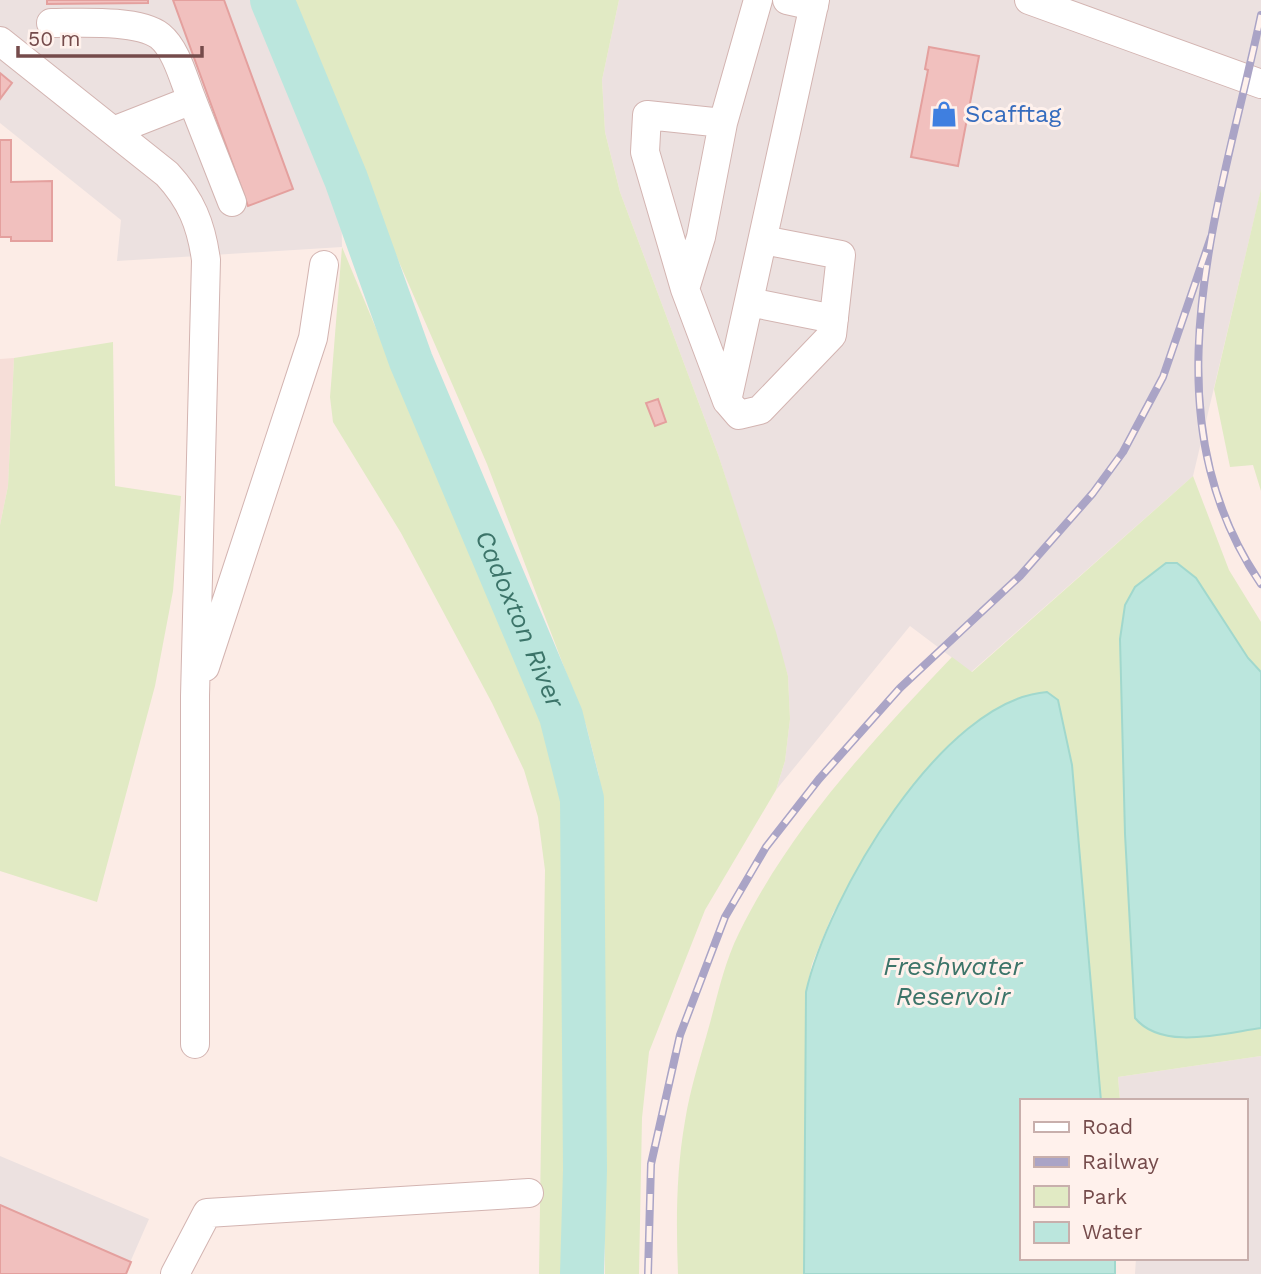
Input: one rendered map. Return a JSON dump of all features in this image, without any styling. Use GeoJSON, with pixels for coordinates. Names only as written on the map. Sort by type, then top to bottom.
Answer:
{"type":"FeatureCollection","features":[{"type":"Feature","properties":{"kind":"street"},"geometry":{"type":"LineString","coordinates":[[685,289],[701,237],[723,123],[758,0]]}},
{"type":"Feature","properties":{"kind":"street"},"geometry":{"type":"LineString","coordinates":[[1029,0],[1070,8],[1261,84]]}},
{"type":"Feature","properties":{"kind":"street"},"geometry":{"type":"LineString","coordinates":[[727,401],[763,240],[805,2]]}},
{"type":"Feature","properties":{"kind":"street"},"geometry":{"type":"LineString","coordinates":[[51,23],[119,23],[160,36],[177,60],[232,202]]}},
{"type":"Feature","properties":{"kind":"street"},"geometry":{"type":"LineString","coordinates":[[0,41],[167,174],[186,195],[203,235],[206,282],[195,696],[195,1044]]}},
{"type":"Feature","properties":{"kind":"street"},"geometry":{"type":"LineString","coordinates":[[113,131],[192,100]]}},
{"type":"Feature","properties":{"kind":"street"},"geometry":{"type":"LineString","coordinates":[[723,123],[647,115],[645,152],[685,289],[727,401],[739,415],[760,410],[832,335],[841,255],[763,240]]}},
{"type":"Feature","properties":{"kind":"street"},"geometry":{"type":"LineString","coordinates":[[195,696],[313,338],[324,265]]}},
{"type":"Feature","properties":{"kind":"street"},"geometry":{"type":"LineString","coordinates":[[749,302],[834,319]]}},
{"type":"Feature","properties":{"kind":"street"},"geometry":{"type":"LineString","coordinates":[[175,1274],[207,1213],[529,1193]]}},
{"type":"Feature","properties":{"kind":"shaded area"},"geometry":{"type":"Polygon","coordinates":[[[0,0],[259,0],[341,199],[342,247],[117,261],[121,220],[0,123],[0,0]]]}},
{"type":"Feature","properties":{"kind":"shaded area"},"geometry":{"type":"Polygon","coordinates":[[[619,0],[1261,0],[1261,190],[1193,476],[971,672],[910,626],[776,790],[785,761],[790,719],[788,676],[719,457],[620,192],[605,132],[602,80],[619,0]]]}},
{"type":"Feature","properties":{"kind":"shaded area"},"geometry":{"type":"Polygon","coordinates":[[[14,358],[8,486],[0,525],[0,359],[14,358]]]}},
{"type":"Feature","properties":{"kind":"shaded area"},"geometry":{"type":"Polygon","coordinates":[[[1261,1056],[1261,1274],[1135,1274],[1136,1260],[1247,1260],[1247,1099],[1120,1099],[1118,1077],[1261,1056]]]}},
{"type":"Feature","properties":{"kind":"shaded area"},"geometry":{"type":"Polygon","coordinates":[[[0,1156],[149,1219],[125,1274],[0,1274],[0,1156]]]}},
{"type":"Feature","properties":{"kind":"green space"},"geometry":{"type":"Polygon","coordinates":[[[294,0],[619,0],[602,80],[605,132],[620,192],[719,457],[776,632],[788,676],[790,719],[785,761],[776,790],[705,910],[649,1052],[642,1118],[639,1274],[605,1274],[602,819],[599,776],[586,725],[487,464],[379,216],[294,0]]]}},
{"type":"Feature","properties":{"kind":"green space"},"geometry":{"type":"Polygon","coordinates":[[[1261,189],[1261,491],[1253,465],[1230,467],[1214,389],[1261,189]]]}},
{"type":"Feature","properties":{"kind":"green space"},"geometry":{"type":"Polygon","coordinates":[[[342,247],[546,735],[561,782],[569,845],[564,1274],[539,1274],[545,870],[538,817],[524,770],[492,703],[401,533],[333,422],[330,397],[342,247]]]}},
{"type":"Feature","properties":{"kind":"green space"},"geometry":{"type":"Polygon","coordinates":[[[113,342],[115,486],[181,496],[173,591],[155,686],[97,902],[0,871],[0,525],[8,486],[14,358],[113,342]]]}},
{"type":"Feature","properties":{"kind":"green space"},"geometry":{"type":"Polygon","coordinates":[[[1193,476],[1229,570],[1261,622],[1261,672],[1248,658],[1196,578],[1191,1037],[1261,1028],[1261,1056],[1118,1077],[1120,1099],[1101,1099],[1072,765],[1062,719],[888,819],[833,913],[812,964],[806,992],[804,1274],[678,1274],[678,1178],[687,1109],[722,977],[739,933],[783,857],[808,821],[863,753],[952,657],[972,672],[1193,476]]]}},
{"type":"Feature","properties":{"kind":"water"},"geometry":{"type":"Polygon","coordinates":[[[1166,563],[1177,563],[1196,578],[1248,658],[1261,672],[1261,1028],[1212,1036],[1177,1037],[1161,1034],[1147,1028],[1135,1018],[1125,834],[1120,639],[1125,605],[1135,587],[1166,563]]]}},
{"type":"Feature","properties":{"kind":"water","name":"Freshwater Reservoir"},"geometry":{"type":"Polygon","coordinates":[[[1047,692],[1058,700],[1072,765],[1101,1099],[1020,1099],[1020,1260],[1115,1260],[1115,1274],[804,1274],[806,992],[818,952],[864,858],[895,810],[930,766],[968,729],[1007,703],[1047,692]]]}},
{"type":"Feature","properties":{"kind":"building"},"geometry":{"type":"Polygon","coordinates":[[[47,0],[148,0],[148,3],[47,4],[47,0]]]}},
{"type":"Feature","properties":{"kind":"building"},"geometry":{"type":"Polygon","coordinates":[[[173,0],[224,0],[293,189],[248,206],[173,0]]]}},
{"type":"Feature","properties":{"kind":"building","name":"Scafftag"},"geometry":{"type":"Polygon","coordinates":[[[929,47],[979,56],[958,166],[911,157],[928,70],[925,69],[929,47]]]}},
{"type":"Feature","properties":{"kind":"building"},"geometry":{"type":"Polygon","coordinates":[[[0,73],[12,83],[0,99],[0,73]]]}},
{"type":"Feature","properties":{"kind":"building"},"geometry":{"type":"Polygon","coordinates":[[[0,140],[11,140],[11,182],[52,181],[52,241],[11,241],[11,237],[0,237],[0,140]]]}},
{"type":"Feature","properties":{"kind":"building"},"geometry":{"type":"Polygon","coordinates":[[[658,399],[666,422],[655,426],[646,403],[658,399]]]}},
{"type":"Feature","properties":{"kind":"building"},"geometry":{"type":"Polygon","coordinates":[[[0,1205],[131,1262],[126,1274],[0,1274],[0,1205]]]}},
{"type":"Feature","properties":{"kind":"waterway","name":"Cadoxton River"},"geometry":{"type":"LineString","coordinates":[[272,0],[346,179],[411,361],[561,716],[582,799],[585,1170],[582,1274]]}},
{"type":"Feature","properties":{"kind":"railway"},"geometry":{"type":"LineString","coordinates":[[1261,15],[1212,231],[1202,304],[1198,377],[1205,448],[1225,517],[1261,584]]}},
{"type":"Feature","properties":{"kind":"railway"},"geometry":{"type":"LineString","coordinates":[[648,1274],[651,1164],[680,1035],[725,917],[766,847],[819,779],[900,688],[1020,576],[1093,493],[1123,452],[1163,377],[1211,237]]}},
{"type":"Feature","properties":{"kind":"place","name":"Scafftag"},"geometry":{"type":"Point","coordinates":[944,114]}}]}
